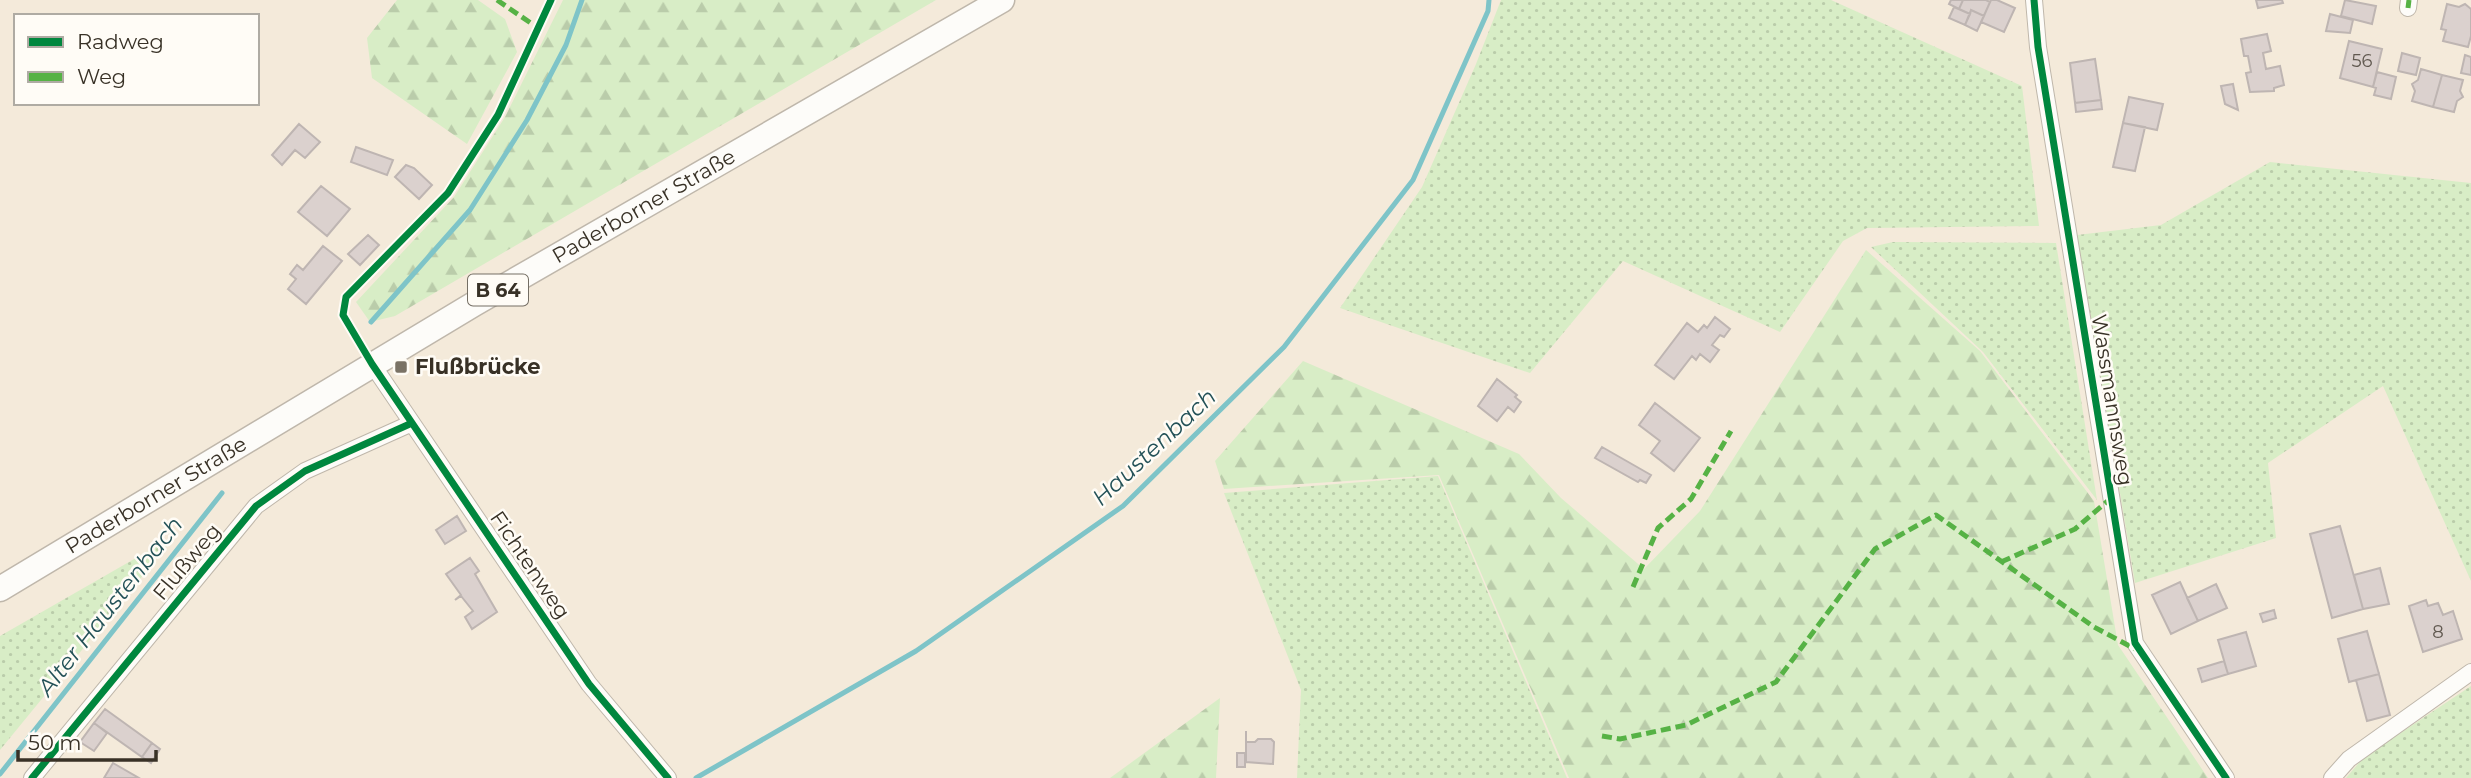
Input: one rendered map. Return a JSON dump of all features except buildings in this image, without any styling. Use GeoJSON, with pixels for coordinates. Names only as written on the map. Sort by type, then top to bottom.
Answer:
{"type":"FeatureCollection","features":[{"type":"Feature","properties":{"kind":"main road","name":"Paderborner Straße"},"geometry":{"type":"LineString","coordinates":[[0,589],[372,364],[1002,0]]}},
{"type":"Feature","properties":{"kind":"street","name":"Wassmannsweg"},"geometry":{"type":"LineString","coordinates":[[2034,0],[2040,61],[2134,643],[2226,778]]}},
{"type":"Feature","properties":{"kind":"street","name":"Fichtenweg"},"geometry":{"type":"LineString","coordinates":[[372,364],[589,684],[668,778]]}},
{"type":"Feature","properties":{"kind":"street","name":"Flußweg"},"geometry":{"type":"LineString","coordinates":[[32,778],[256,506],[305,471],[412,423]]}},
{"type":"Feature","properties":{"kind":"street"},"geometry":{"type":"LineString","coordinates":[[2332,778],[2348,759],[2471,672]]}},
{"type":"Feature","properties":{"kind":"green space"},"geometry":{"type":"Polygon","coordinates":[[[397,0],[478,0],[505,19],[517,52],[467,144],[372,78],[367,38],[397,0]]]}},
{"type":"Feature","properties":{"kind":"green space"},"geometry":{"type":"Polygon","coordinates":[[[563,0],[936,0],[395,316],[370,322],[356,302],[454,197],[505,117],[563,0]]]}},
{"type":"Feature","properties":{"kind":"green space"},"geometry":{"type":"Polygon","coordinates":[[[1501,0],[1831,0],[2022,86],[2039,226],[1867,228],[1843,241],[1780,332],[1623,261],[1530,373],[1340,308],[1422,187],[1501,0]]]}},
{"type":"Feature","properties":{"kind":"green space"},"geometry":{"type":"Polygon","coordinates":[[[2270,162],[2471,183],[2471,581],[2383,386],[2268,463],[2276,538],[2135,583],[2077,235],[2161,225],[2270,162]]]}},
{"type":"Feature","properties":{"kind":"green space"},"geometry":{"type":"Polygon","coordinates":[[[1893,242],[2056,243],[2097,500],[1983,352],[1871,247],[1893,242]]]}},
{"type":"Feature","properties":{"kind":"green space"},"geometry":{"type":"Polygon","coordinates":[[[1866,250],[1980,351],[2094,501],[2118,645],[2208,778],[1569,778],[1439,475],[1224,489],[1215,461],[1303,361],[1519,454],[1561,498],[1644,569],[1700,511],[1866,250]]]}},
{"type":"Feature","properties":{"kind":"green space"},"geometry":{"type":"Polygon","coordinates":[[[1438,476],[1567,778],[1297,778],[1301,690],[1224,493],[1438,476]]]}},
{"type":"Feature","properties":{"kind":"green space"},"geometry":{"type":"Polygon","coordinates":[[[176,535],[0,750],[0,636],[176,535]]]}},
{"type":"Feature","properties":{"kind":"green space"},"geometry":{"type":"Polygon","coordinates":[[[2471,686],[2471,778],[2346,778],[2363,758],[2471,686]]]}},
{"type":"Feature","properties":{"kind":"green space"},"geometry":{"type":"Polygon","coordinates":[[[1220,698],[1216,778],[1110,778],[1220,698]]]}},
{"type":"Feature","properties":{"kind":"waterway","name":"Alter Haustenbach"},"geometry":{"type":"LineString","coordinates":[[371,322],[470,210],[527,120],[566,45],[582,0]]}},
{"type":"Feature","properties":{"kind":"waterway","name":"Haustenbach"},"geometry":{"type":"LineString","coordinates":[[696,778],[916,651],[1123,506],[1284,347],[1413,180],[1488,11],[1489,0]]}},
{"type":"Feature","properties":{"kind":"waterway","name":"Alter Haustenbach"},"geometry":{"type":"LineString","coordinates":[[0,774],[222,493]]}},
{"type":"Feature","properties":{"kind":"marked path"},"geometry":{"type":"LineString","coordinates":[[497,0],[538,28]]}},
{"type":"Feature","properties":{"kind":"marked path"},"geometry":{"type":"LineString","coordinates":[[2408,8],[2409,0]]}},
{"type":"Feature","properties":{"kind":"marked path"},"geometry":{"type":"LineString","coordinates":[[1633,587],[1658,528],[1691,499],[1731,431]]}},
{"type":"Feature","properties":{"kind":"marked path"},"geometry":{"type":"LineString","coordinates":[[2001,562],[2075,529],[2110,499]]}},
{"type":"Feature","properties":{"kind":"marked path"},"geometry":{"type":"LineString","coordinates":[[1602,736],[1620,739],[1686,725],[1776,682],[1875,549],[1936,515],[2094,627],[2139,651]]}},
{"type":"Feature","properties":{"kind":"cycle path"},"geometry":{"type":"LineString","coordinates":[[551,0],[498,115],[448,193],[346,297],[343,315],[372,364],[589,684],[668,778]]}},
{"type":"Feature","properties":{"kind":"cycle path"},"geometry":{"type":"LineString","coordinates":[[2034,0],[2038,47],[2135,643],[2226,778]]}},
{"type":"Feature","properties":{"kind":"cycle path"},"geometry":{"type":"LineString","coordinates":[[32,778],[256,506],[305,471],[412,423]]}},
{"type":"Feature","properties":{"kind":"place","name":"Flußbrücke"},"geometry":{"type":"Point","coordinates":[401,367]}}]}
